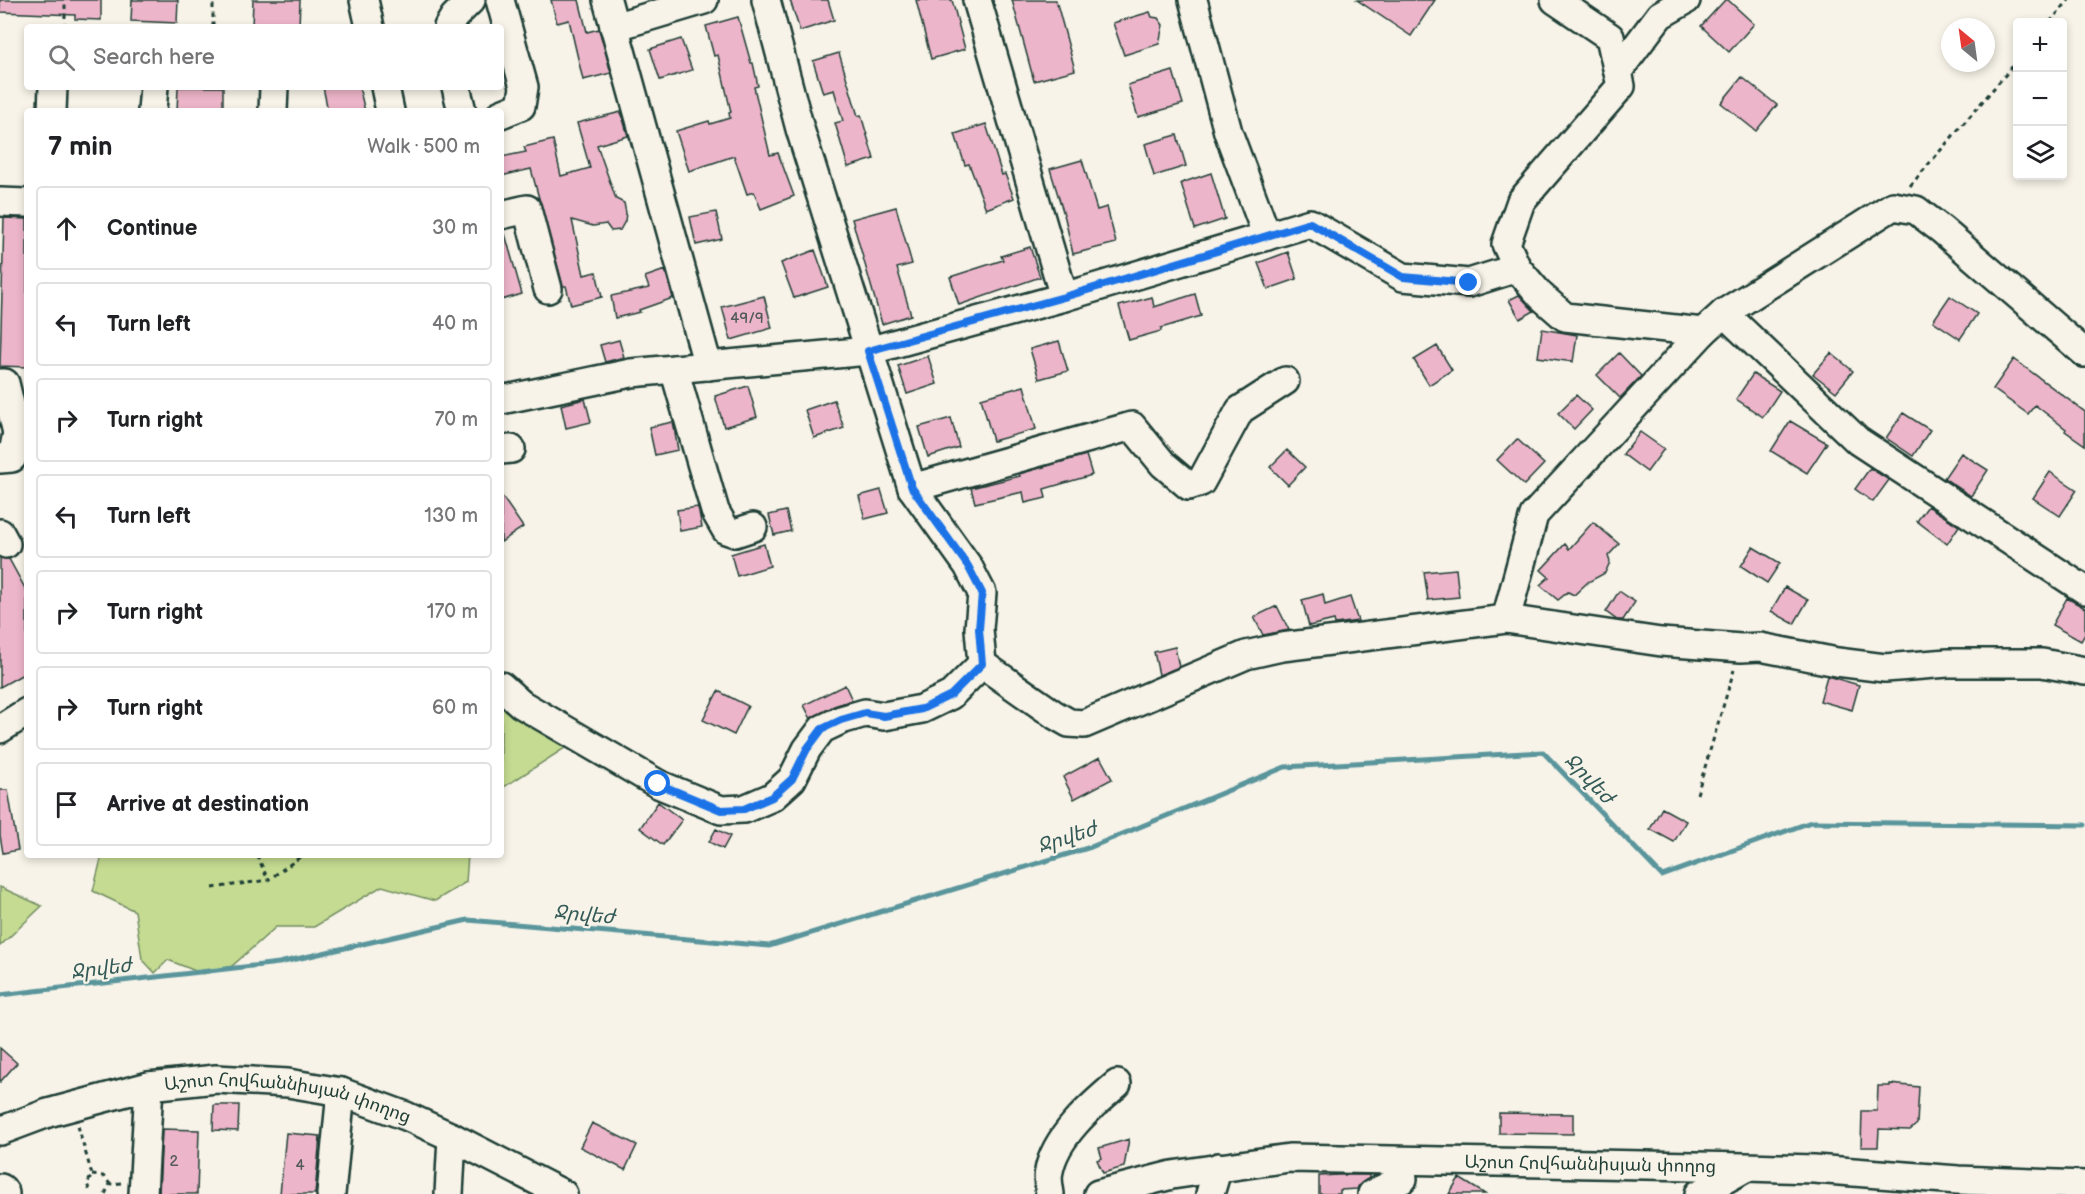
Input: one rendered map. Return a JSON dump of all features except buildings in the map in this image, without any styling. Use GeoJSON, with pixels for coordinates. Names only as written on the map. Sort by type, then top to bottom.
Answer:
{"type":"FeatureCollection","features":[{"type":"Feature","properties":{"kind":"street"},"geometry":{"type":"LineString","coordinates":[[450,24],[471,0]]}},
{"type":"Feature","properties":{"kind":"street"},"geometry":{"type":"LineString","coordinates":[[500,0],[524,87],[521,106],[504,113]]}},
{"type":"Feature","properties":{"kind":"street"},"geometry":{"type":"LineString","coordinates":[[607,0],[708,366]]}},
{"type":"Feature","properties":{"kind":"street"},"geometry":{"type":"LineString","coordinates":[[614,27],[704,0]]}},
{"type":"Feature","properties":{"kind":"street"},"geometry":{"type":"LineString","coordinates":[[504,689],[521,704],[658,784],[721,810],[744,809],[772,797],[792,779],[807,749],[822,729],[841,720],[865,713],[884,716],[922,709],[951,695],[982,664],[979,629],[982,593],[968,566],[912,488],[800,129],[766,0]]}},
{"type":"Feature","properties":{"kind":"street"},"geometry":{"type":"LineString","coordinates":[[977,0],[1064,297]]}},
{"type":"Feature","properties":{"kind":"street"},"geometry":{"type":"LineString","coordinates":[[1193,0],[1228,132],[1267,236]]}},
{"type":"Feature","properties":{"kind":"street"},"geometry":{"type":"LineString","coordinates":[[1555,0],[1610,37],[1621,86],[1521,201],[1506,244],[1516,268],[1541,296],[1565,317],[1704,332]]}},
{"type":"Feature","properties":{"kind":"street"},"geometry":{"type":"LineString","coordinates":[[1618,71],[1660,15],[1686,0]]}},
{"type":"Feature","properties":{"kind":"street"},"geometry":{"type":"LineString","coordinates":[[52,108],[53,90]]}},
{"type":"Feature","properties":{"kind":"street"},"geometry":{"type":"LineString","coordinates":[[152,108],[154,90]]}},
{"type":"Feature","properties":{"kind":"street"},"geometry":{"type":"LineString","coordinates":[[273,108],[274,90]]}},
{"type":"Feature","properties":{"kind":"street"},"geometry":{"type":"LineString","coordinates":[[386,90],[389,108]]}},
{"type":"Feature","properties":{"kind":"street"},"geometry":{"type":"LineString","coordinates":[[457,90],[461,108]]}},
{"type":"Feature","properties":{"kind":"street"},"geometry":{"type":"LineString","coordinates":[[0,202],[24,203]]}},
{"type":"Feature","properties":{"kind":"street"},"geometry":{"type":"LineString","coordinates":[[1506,619],[1534,516],[1704,332],[1724,313],[1893,206],[1916,210],[2085,353]]}},
{"type":"Feature","properties":{"kind":"street"},"geometry":{"type":"LineString","coordinates":[[504,214],[527,209],[548,289]]}},
{"type":"Feature","properties":{"kind":"street"},"geometry":{"type":"LineString","coordinates":[[504,399],[631,373],[868,351],[1064,297],[1310,223],[1403,277],[1469,283],[1516,268]]}},
{"type":"Feature","properties":{"kind":"street"},"geometry":{"type":"LineString","coordinates":[[1724,313],[1858,441],[2085,590]]}},
{"type":"Feature","properties":{"kind":"street"},"geometry":{"type":"LineString","coordinates":[[674,369],[715,511],[726,530],[735,533],[753,527]]}},
{"type":"Feature","properties":{"kind":"street"},"geometry":{"type":"LineString","coordinates":[[912,488],[1132,426],[1163,464],[1190,486],[1201,482],[1240,411],[1286,381]]}},
{"type":"Feature","properties":{"kind":"street"},"geometry":{"type":"LineString","coordinates":[[0,383],[5,383],[22,432],[12,458],[0,459]]}},
{"type":"Feature","properties":{"kind":"street"},"geometry":{"type":"LineString","coordinates":[[982,664],[1055,715],[1069,723],[1084,724],[1246,655],[1282,647],[1506,619],[1661,642],[1741,648],[1760,647],[1837,662],[1885,668],[1948,663],[2042,663],[2085,671]]}},
{"type":"Feature","properties":{"kind":"street"},"geometry":{"type":"LineString","coordinates":[[0,729],[24,714]]}},
{"type":"Feature","properties":{"kind":"street","name":"Աշոտ Հովհաննիսյան փողոց"},"geometry":{"type":"LineString","coordinates":[[0,1131],[48,1113],[149,1086],[216,1079],[288,1083],[341,1092],[406,1116],[563,1194]]}},
{"type":"Feature","properties":{"kind":"street"},"geometry":{"type":"LineString","coordinates":[[1050,1194],[1048,1172],[1056,1148],[1092,1105],[1116,1084]]}},
{"type":"Feature","properties":{"kind":"street"},"geometry":{"type":"LineString","coordinates":[[143,1194],[149,1086]]}},
{"type":"Feature","properties":{"kind":"street"},"geometry":{"type":"LineString","coordinates":[[331,1194],[341,1092]]}},
{"type":"Feature","properties":{"kind":"street"},"geometry":{"type":"LineString","coordinates":[[449,1194],[452,1137]]}},
{"type":"Feature","properties":{"kind":"street","name":"Աշոտ Հովհաննիսյան փողոց"},"geometry":{"type":"LineString","coordinates":[[1113,1192],[1172,1175],[1289,1158],[1407,1178],[1746,1167],[1814,1170],[1952,1187],[2085,1185]]}},
{"type":"Feature","properties":{"kind":"street"},"geometry":{"type":"LineString","coordinates":[[1210,1194],[1218,1167]]}},
{"type":"Feature","properties":{"kind":"street"},"geometry":{"type":"LineString","coordinates":[[1710,1191],[1746,1167]]}},
{"type":"Feature","properties":{"kind":"street"},"geometry":{"type":"LineString","coordinates":[[1372,1194],[1407,1178]]}},
{"type":"Feature","properties":{"kind":"path"},"geometry":{"type":"LineString","coordinates":[[65,0],[65,24]]}},
{"type":"Feature","properties":{"kind":"path"},"geometry":{"type":"LineString","coordinates":[[213,0],[213,24]]}},
{"type":"Feature","properties":{"kind":"path"},"geometry":{"type":"LineString","coordinates":[[2053,18],[2069,0]]}},
{"type":"Feature","properties":{"kind":"path"},"geometry":{"type":"LineString","coordinates":[[1893,206],[2013,66]]}},
{"type":"Feature","properties":{"kind":"path"},"geometry":{"type":"LineString","coordinates":[[1697,794],[1741,648]]}},
{"type":"Feature","properties":{"kind":"path"},"geometry":{"type":"LineString","coordinates":[[257,858],[268,880]]}},
{"type":"Feature","properties":{"kind":"path"},"geometry":{"type":"LineString","coordinates":[[213,888],[268,880],[299,858]]}},
{"type":"Feature","properties":{"kind":"path"},"geometry":{"type":"LineString","coordinates":[[76,1122],[92,1176],[87,1184],[91,1194]]}},
{"type":"Feature","properties":{"kind":"path"},"geometry":{"type":"LineString","coordinates":[[92,1176],[103,1176],[110,1184]]}},
{"type":"Feature","properties":{"kind":"green space"},"geometry":{"type":"Polygon","coordinates":[[[504,704],[568,746],[504,787],[504,704]]]}},
{"type":"Feature","properties":{"kind":"green space"},"geometry":{"type":"Polygon","coordinates":[[[101,858],[468,858],[466,882],[435,901],[382,886],[314,927],[276,927],[232,966],[203,974],[168,960],[155,973],[142,959],[135,911],[93,891],[101,858]]]}},
{"type":"Feature","properties":{"kind":"green space"},"geometry":{"type":"Polygon","coordinates":[[[0,887],[42,906],[0,946],[0,887]]]}},
{"type":"Feature","properties":{"kind":"waterway","name":"Ջրվեժ"},"geometry":{"type":"LineString","coordinates":[[0,995],[279,963],[468,920],[769,946],[1091,847],[1285,767],[1543,752],[1662,876],[1811,822],[2085,825]]}},
{"type":"Feature","properties":{"kind":"route"},"geometry":{"type":"LineString","coordinates":[[658,784],[721,810],[744,809],[772,797],[792,779],[807,749],[822,729],[841,720],[865,713],[884,716],[922,709],[951,695],[982,664],[979,629],[982,593],[968,566],[912,488],[868,351],[1064,297],[1310,223],[1403,277],[1469,283]]}}]}
